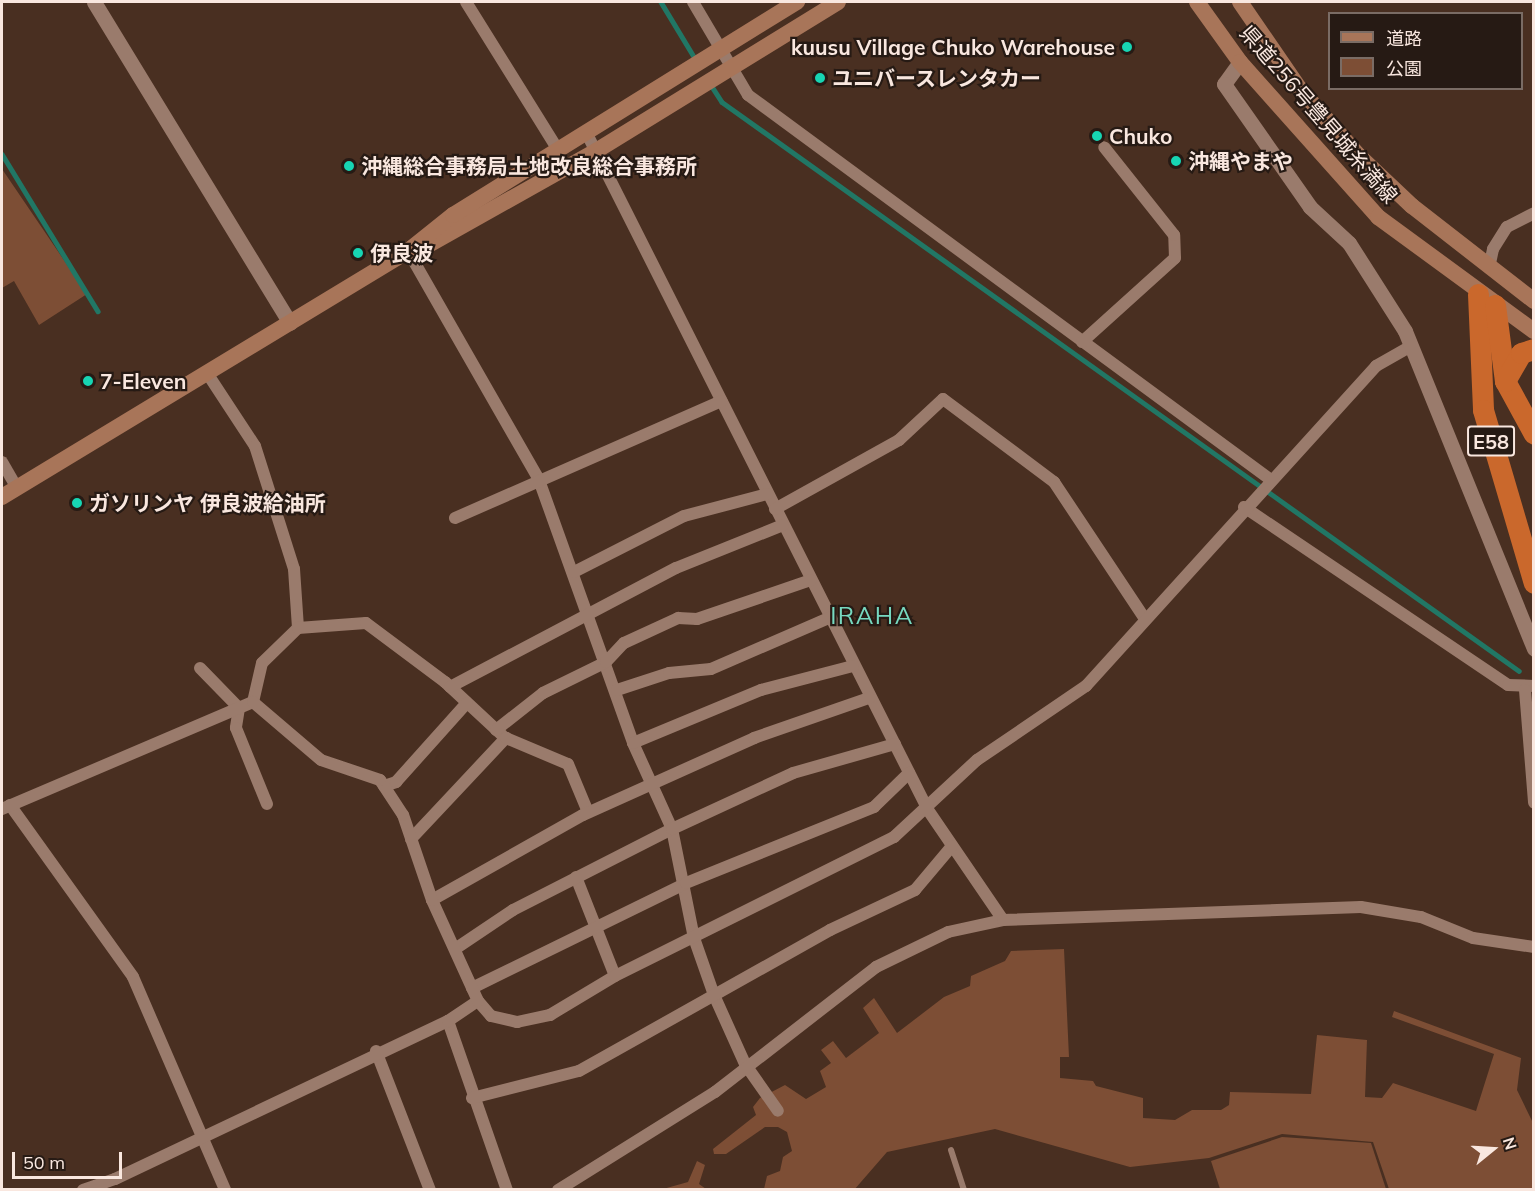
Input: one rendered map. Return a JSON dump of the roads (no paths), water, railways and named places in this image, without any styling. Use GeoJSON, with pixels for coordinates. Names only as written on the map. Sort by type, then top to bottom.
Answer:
{"type":"FeatureCollection","features":[{"type":"Feature","properties":{"kind":"highway","name":"E58"},"geometry":{"type":"LineString","coordinates":[[1487,299],[1505,381],[1533,434]]}},
{"type":"Feature","properties":{"kind":"highway","name":"E58"},"geometry":{"type":"LineString","coordinates":[[1487,299],[1483,410],[1533,583]]}},
{"type":"Feature","properties":{"kind":"highway"},"geometry":{"type":"LineString","coordinates":[[1505,381],[1521,353],[1533,349]]}},
{"type":"Feature","properties":{"kind":"main road"},"geometry":{"type":"LineString","coordinates":[[408,251],[453,215],[717,49],[797,2]]}},
{"type":"Feature","properties":{"kind":"main road"},"geometry":{"type":"LineString","coordinates":[[2,497],[408,251],[596,151],[838,2]]}},
{"type":"Feature","properties":{"kind":"main road","name":"県道256号豊見城糸満線"},"geometry":{"type":"LineString","coordinates":[[1197,2],[1240,62],[1378,217],[1533,331]]}},
{"type":"Feature","properties":{"kind":"main road","name":"県道256号豊見城糸満線"},"geometry":{"type":"LineString","coordinates":[[1240,2],[1299,88],[1358,155],[1489,268],[1533,301]]}},
{"type":"Feature","properties":{"kind":"main road"},"geometry":{"type":"LineString","coordinates":[[1487,299],[1489,268]]}},
{"type":"Feature","properties":{"kind":"street"},"geometry":{"type":"LineString","coordinates":[[94,2],[290,323]]}},
{"type":"Feature","properties":{"kind":"street"},"geometry":{"type":"LineString","coordinates":[[466,2],[558,150]]}},
{"type":"Feature","properties":{"kind":"street"},"geometry":{"type":"LineString","coordinates":[[693,2],[717,49],[748,94],[1271,480]]}},
{"type":"Feature","properties":{"kind":"street"},"geometry":{"type":"LineString","coordinates":[[1240,62],[1224,84],[1310,207],[1349,243],[1411,346],[1533,649]]}},
{"type":"Feature","properties":{"kind":"street"},"geometry":{"type":"LineString","coordinates":[[586,132],[869,698],[928,810],[1003,920]]}},
{"type":"Feature","properties":{"kind":"street"},"geometry":{"type":"LineString","coordinates":[[1082,342],[1175,258],[1174,235],[1104,147]]}},
{"type":"Feature","properties":{"kind":"street"},"geometry":{"type":"LineString","coordinates":[[1489,268],[1493,249],[1507,227],[1533,213]]}},
{"type":"Feature","properties":{"kind":"street"},"geometry":{"type":"LineString","coordinates":[[408,251],[539,480],[617,690],[633,743],[672,829],[686,883],[694,938],[714,995],[746,1064],[778,1112]]}},
{"type":"Feature","properties":{"kind":"street"},"geometry":{"type":"LineString","coordinates":[[253,702],[321,759],[380,780],[411,839],[432,900],[478,1001],[491,1016],[517,1022],[550,1015],[615,976],[894,837],[928,810],[977,760],[1086,686],[1244,507],[1376,366],[1411,346]]}},
{"type":"Feature","properties":{"kind":"street"},"geometry":{"type":"LineString","coordinates":[[207,373],[255,446],[294,569],[298,627]]}},
{"type":"Feature","properties":{"kind":"street"},"geometry":{"type":"LineString","coordinates":[[775,509],[899,440],[943,399],[1054,482],[1145,619]]}},
{"type":"Feature","properties":{"kind":"street"},"geometry":{"type":"LineString","coordinates":[[455,518],[721,401]]}},
{"type":"Feature","properties":{"kind":"street"},"geometry":{"type":"LineString","coordinates":[[2,462],[17,488]]}},
{"type":"Feature","properties":{"kind":"street"},"geometry":{"type":"LineString","coordinates":[[574,572],[684,516],[767,494]]}},
{"type":"Feature","properties":{"kind":"street"},"geometry":{"type":"LineString","coordinates":[[1244,507],[1508,685],[1529,688],[1533,803]]}},
{"type":"Feature","properties":{"kind":"street"},"geometry":{"type":"LineString","coordinates":[[450,687],[676,568],[783,525]]}},
{"type":"Feature","properties":{"kind":"street"},"geometry":{"type":"LineString","coordinates":[[411,839],[501,734],[543,693],[606,662],[624,643],[678,618],[698,619],[811,580]]}},
{"type":"Feature","properties":{"kind":"street"},"geometry":{"type":"LineString","coordinates":[[617,690],[669,673],[711,669],[830,618]]}},
{"type":"Feature","properties":{"kind":"street"},"geometry":{"type":"LineString","coordinates":[[253,702],[262,663],[298,627],[366,623],[450,687],[501,734],[568,764],[588,812]]}},
{"type":"Feature","properties":{"kind":"street"},"geometry":{"type":"LineString","coordinates":[[633,743],[761,690],[854,666]]}},
{"type":"Feature","properties":{"kind":"street"},"geometry":{"type":"LineString","coordinates":[[200,668],[238,708],[236,728],[267,804]]}},
{"type":"Feature","properties":{"kind":"street"},"geometry":{"type":"LineString","coordinates":[[432,900],[588,812],[754,738],[869,698]]}},
{"type":"Feature","properties":{"kind":"street"},"geometry":{"type":"LineString","coordinates":[[225,1190],[133,977],[6,807],[253,702]]}},
{"type":"Feature","properties":{"kind":"street"},"geometry":{"type":"LineString","coordinates":[[384,786],[404,774],[467,703]]}},
{"type":"Feature","properties":{"kind":"street"},"geometry":{"type":"LineString","coordinates":[[455,949],[576,877],[672,829],[793,773],[895,744]]}},
{"type":"Feature","properties":{"kind":"street"},"geometry":{"type":"LineString","coordinates":[[472,988],[596,925],[686,883],[874,807],[909,773]]}},
{"type":"Feature","properties":{"kind":"street"},"geometry":{"type":"LineString","coordinates":[[472,1098],[579,1071],[714,995],[915,890],[952,846]]}},
{"type":"Feature","properties":{"kind":"street"},"geometry":{"type":"LineString","coordinates":[[576,877],[615,976]]}},
{"type":"Feature","properties":{"kind":"street"},"geometry":{"type":"LineString","coordinates":[[558,1190],[715,1092],[746,1064],[876,967],[948,932],[1003,920],[1377,908],[1421,916],[1473,938],[1533,947]]}},
{"type":"Feature","properties":{"kind":"street"},"geometry":{"type":"LineString","coordinates":[[83,1190],[115,1179],[202,1133],[376,1051],[448,1021],[478,1001]]}},
{"type":"Feature","properties":{"kind":"street"},"geometry":{"type":"LineString","coordinates":[[448,1021],[472,1098],[507,1190]]}},
{"type":"Feature","properties":{"kind":"street"},"geometry":{"type":"LineString","coordinates":[[376,1051],[430,1190]]}},
{"type":"Feature","properties":{"kind":"lane"},"geometry":{"type":"LineString","coordinates":[[951,1150],[964,1190]]}},
{"type":"Feature","properties":{"kind":"waterway"},"geometry":{"type":"LineString","coordinates":[[661,2],[696,60]]}},
{"type":"Feature","properties":{"kind":"waterway"},"geometry":{"type":"LineString","coordinates":[[711,85],[722,102],[1519,671]]}},
{"type":"Feature","properties":{"kind":"waterway"},"geometry":{"type":"LineString","coordinates":[[2,154],[98,311]]}},
{"type":"Feature","properties":{"kind":"place","name":"kuusu Village Chuko Warehouse"},"geometry":{"type":"Point","coordinates":[1127,47]}},
{"type":"Feature","properties":{"kind":"place","name":"ユニバースレンタカー"},"geometry":{"type":"Point","coordinates":[820,78]}},
{"type":"Feature","properties":{"kind":"place","name":"Chuko"},"geometry":{"type":"Point","coordinates":[1097,136]}},
{"type":"Feature","properties":{"kind":"place","name":"沖縄やまや"},"geometry":{"type":"Point","coordinates":[1176,161]}},
{"type":"Feature","properties":{"kind":"place","name":"沖縄総合事務局土地改良総合事務所"},"geometry":{"type":"Point","coordinates":[349,166]}},
{"type":"Feature","properties":{"kind":"place","name":"伊良波"},"geometry":{"type":"Point","coordinates":[358,253]}},
{"type":"Feature","properties":{"kind":"place","name":"7-Eleven"},"geometry":{"type":"Point","coordinates":[88,381]}},
{"type":"Feature","properties":{"kind":"place","name":"ガソリンヤ 伊良波給油所"},"geometry":{"type":"Point","coordinates":[77,503]}},
{"type":"Feature","properties":{"kind":"district","name":"IRAHA"},"geometry":{"type":"Point","coordinates":[872,616]}}]}
